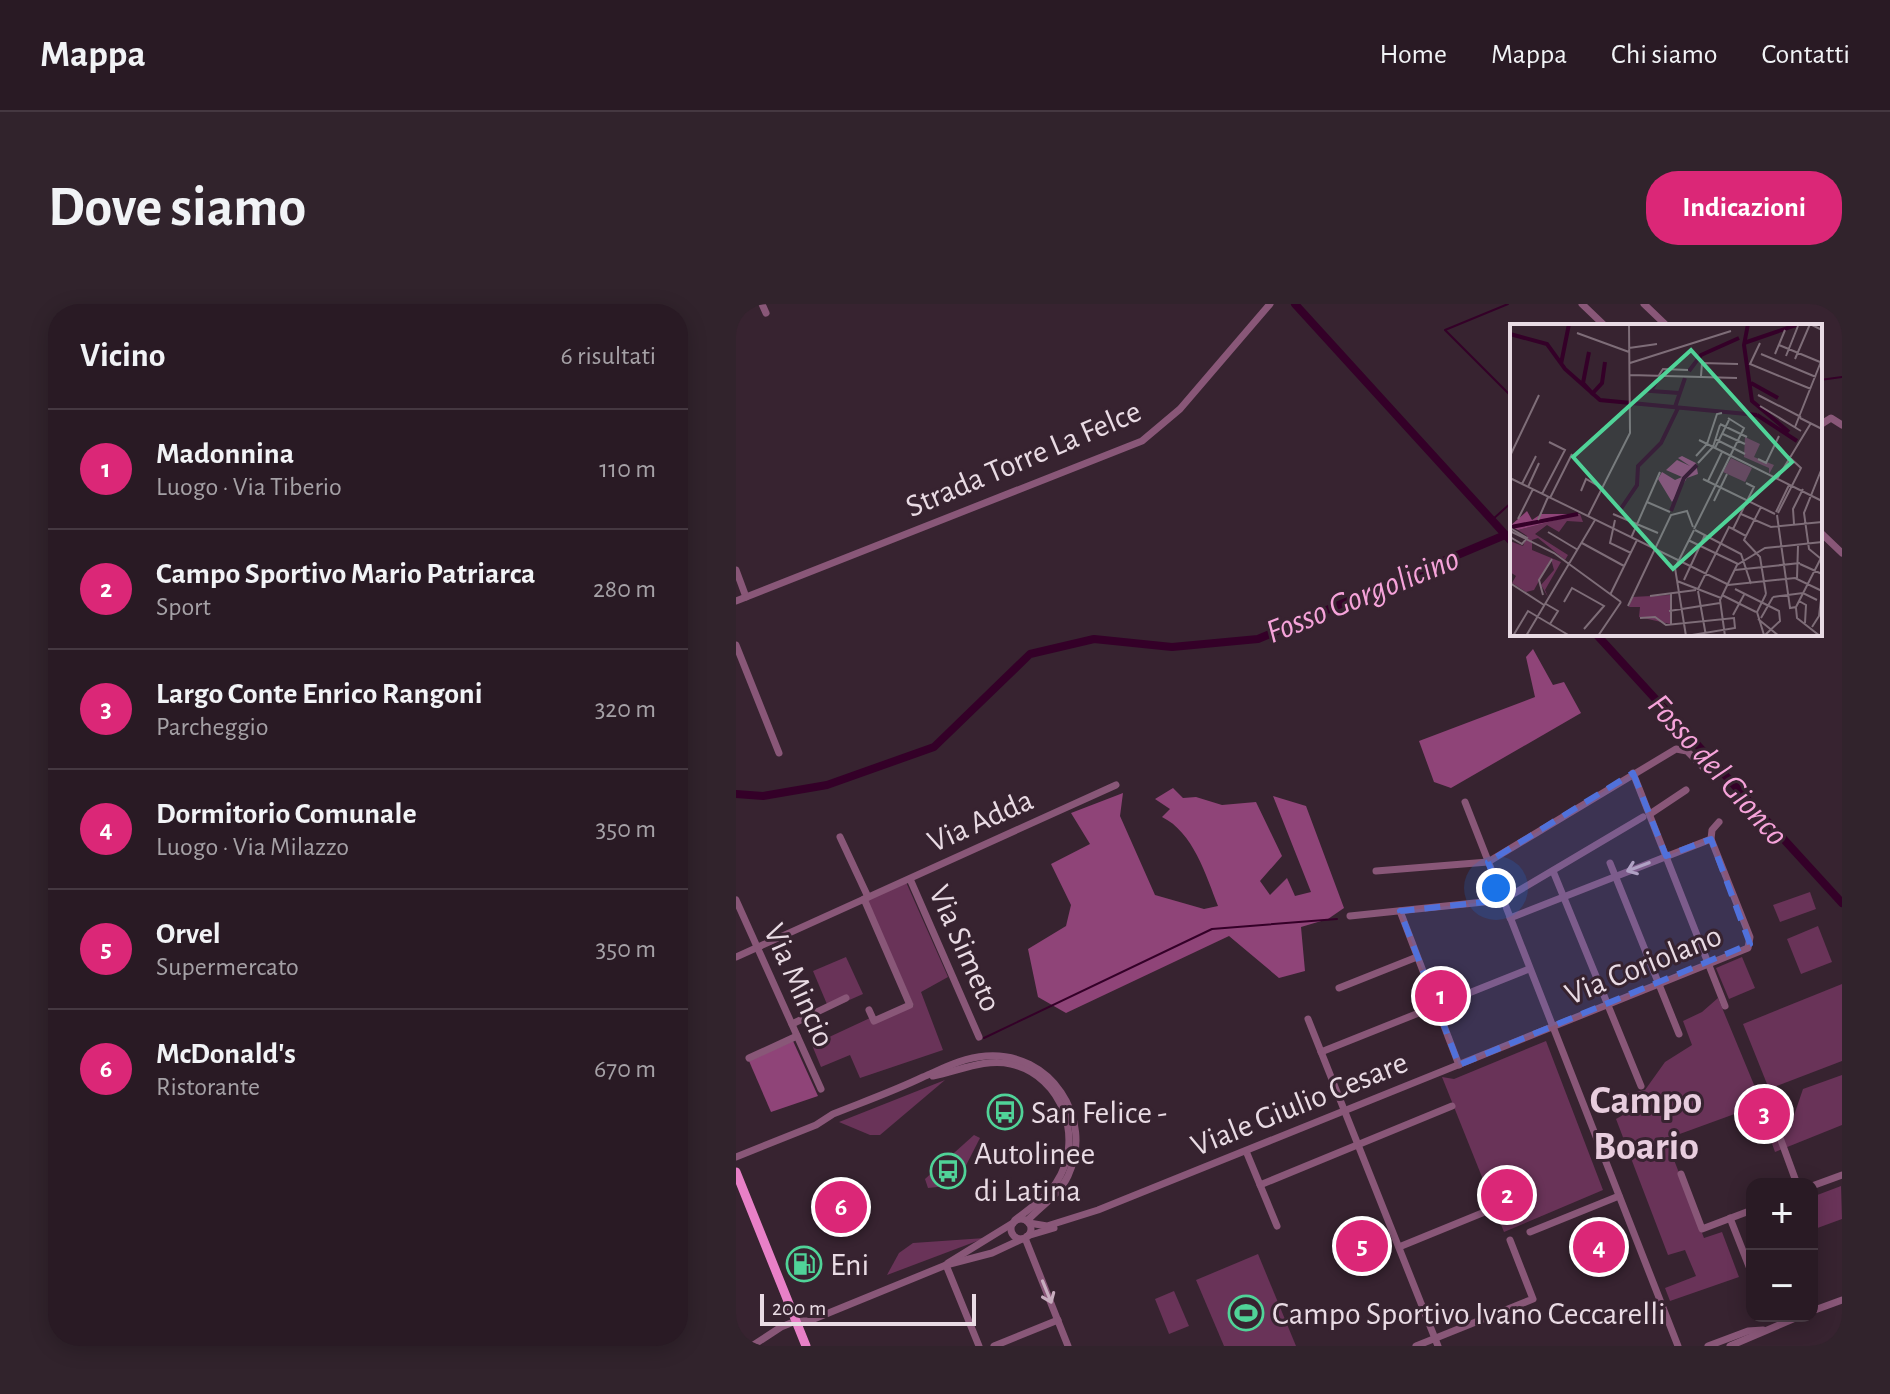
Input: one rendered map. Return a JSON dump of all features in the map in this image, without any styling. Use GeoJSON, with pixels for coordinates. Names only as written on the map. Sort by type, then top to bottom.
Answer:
{"type":"FeatureCollection","features":[{"type":"Feature","properties":{"kind":"main road"},"geometry":{"type":"LineString","coordinates":[[736,1172],[806,1346]]}},
{"type":"Feature","properties":{"kind":"street"},"geometry":{"type":"LineString","coordinates":[[762,304],[766,313]]}},
{"type":"Feature","properties":{"kind":"street","name":"Strada Torre La Felce"},"geometry":{"type":"LineString","coordinates":[[736,601],[1142,441],[1180,409],[1270,304]]}},
{"type":"Feature","properties":{"kind":"street"},"geometry":{"type":"LineString","coordinates":[[1582,304],[1603,324]]}},
{"type":"Feature","properties":{"kind":"street"},"geometry":{"type":"LineString","coordinates":[[1644,304],[1665,324]]}},
{"type":"Feature","properties":{"kind":"street"},"geometry":{"type":"LineString","coordinates":[[1822,424],[1831,418],[1842,425]]}},
{"type":"Feature","properties":{"kind":"street"},"geometry":{"type":"LineString","coordinates":[[1822,534],[1842,553]]}},
{"type":"Feature","properties":{"kind":"street"},"geometry":{"type":"LineString","coordinates":[[736,570],[746,597]]}},
{"type":"Feature","properties":{"kind":"street"},"geometry":{"type":"LineString","coordinates":[[736,645],[779,753]]}},
{"type":"Feature","properties":{"kind":"street"},"geometry":{"type":"LineString","coordinates":[[1376,871],[1488,862],[1679,748],[1687,751],[1707,771]]}},
{"type":"Feature","properties":{"kind":"street"},"geometry":{"type":"LineString","coordinates":[[1633,773],[1646,816],[1666,856],[1725,1006]]}},
{"type":"Feature","properties":{"kind":"street","name":"Via Adda"},"geometry":{"type":"LineString","coordinates":[[736,957],[1116,785]]}},
{"type":"Feature","properties":{"kind":"street"},"geometry":{"type":"LineString","coordinates":[[1350,916],[1503,900],[1686,790]]}},
{"type":"Feature","properties":{"kind":"street"},"geometry":{"type":"LineString","coordinates":[[1465,802],[1678,1346]]}},
{"type":"Feature","properties":{"kind":"street"},"geometry":{"type":"LineString","coordinates":[[1510,918],[1711,839],[1712,830],[1719,822]]}},
{"type":"Feature","properties":{"kind":"street"},"geometry":{"type":"LineString","coordinates":[[840,837],[910,1005],[874,1021],[869,1010]]}},
{"type":"Feature","properties":{"kind":"street","name":"Via Coriolano"},"geometry":{"type":"LineString","coordinates":[[1552,1027],[1750,944],[1711,839]]}},
{"type":"Feature","properties":{"kind":"street"},"geometry":{"type":"LineString","coordinates":[[1610,863],[1679,1034]]}},
{"type":"Feature","properties":{"kind":"street"},"geometry":{"type":"LineString","coordinates":[[1553,871],[1641,1086]]}},
{"type":"Feature","properties":{"kind":"street","name":"Via Simeto"},"geometry":{"type":"LineString","coordinates":[[910,879],[979,1037]]}},
{"type":"Feature","properties":{"kind":"street","name":"Via Mincio"},"geometry":{"type":"LineString","coordinates":[[736,900],[821,1089]]}},
{"type":"Feature","properties":{"kind":"street"},"geometry":{"type":"LineString","coordinates":[[1400,911],[1459,1065]]}},
{"type":"Feature","properties":{"kind":"street"},"geometry":{"type":"LineString","coordinates":[[1339,988],[1417,957]]}},
{"type":"Feature","properties":{"kind":"street"},"geometry":{"type":"LineString","coordinates":[[1321,1052],[1529,969]]}},
{"type":"Feature","properties":{"kind":"street"},"geometry":{"type":"LineString","coordinates":[[792,1024],[846,998]]}},
{"type":"Feature","properties":{"kind":"street"},"geometry":{"type":"LineString","coordinates":[[1308,1019],[1437,1342]]}},
{"type":"Feature","properties":{"kind":"street","name":"Viale Giulio Cesare"},"geometry":{"type":"LineString","coordinates":[[752,1346],[796,1321],[809,1321],[946,1265],[992,1253],[1062,1222],[1552,1027]]}},
{"type":"Feature","properties":{"kind":"street"},"geometry":{"type":"LineString","coordinates":[[749,1058],[797,1036]]}},
{"type":"Feature","properties":{"kind":"street"},"geometry":{"type":"LineString","coordinates":[[736,1157],[959,1061],[999,1056],[1028,1063],[1059,1089],[1074,1119],[1074,1156],[1057,1193],[1028,1222],[1025,1237],[1068,1346]]}},
{"type":"Feature","properties":{"kind":"street","name":"Viale Giulio Cesare"},"geometry":{"type":"LineString","coordinates":[[923,1077],[977,1065],[1010,1064],[1037,1076],[1058,1099],[1069,1132],[1064,1165],[1049,1192],[1014,1221],[946,1265]]}},
{"type":"Feature","properties":{"kind":"street"},"geometry":{"type":"LineString","coordinates":[[1260,1185],[1452,1106]]}},
{"type":"Feature","properties":{"kind":"street"},"geometry":{"type":"LineString","coordinates":[[1771,1113],[1795,1178]]}},
{"type":"Feature","properties":{"kind":"street"},"geometry":{"type":"LineString","coordinates":[[1246,1151],[1277,1226]]}},
{"type":"Feature","properties":{"kind":"street"},"geometry":{"type":"LineString","coordinates":[[1681,1174],[1702,1229],[1746,1212]]}},
{"type":"Feature","properties":{"kind":"street"},"geometry":{"type":"LineString","coordinates":[[1818,1184],[1842,1175]]}},
{"type":"Feature","properties":{"kind":"street"},"geometry":{"type":"LineString","coordinates":[[1530,1232],[1619,1196]]}},
{"type":"Feature","properties":{"kind":"street"},"geometry":{"type":"LineString","coordinates":[[1399,1247],[1492,1209]]}},
{"type":"Feature","properties":{"kind":"street"},"geometry":{"type":"LineString","coordinates":[[1730,1218],[1746,1259]]}},
{"type":"Feature","properties":{"kind":"street"},"geometry":{"type":"LineString","coordinates":[[1014,1221],[1013,1235],[1025,1237]]}},
{"type":"Feature","properties":{"kind":"street","name":"Viale Giulio Cesare"},"geometry":{"type":"LineString","coordinates":[[1014,1221],[1047,1226],[1062,1222]]}},
{"type":"Feature","properties":{"kind":"street"},"geometry":{"type":"LineString","coordinates":[[1416,1346],[1437,1342],[1533,1299],[1510,1240]]}},
{"type":"Feature","properties":{"kind":"street"},"geometry":{"type":"LineString","coordinates":[[946,1265],[979,1346]]}},
{"type":"Feature","properties":{"kind":"street"},"geometry":{"type":"LineString","coordinates":[[1818,1309],[1842,1300]]}},
{"type":"Feature","properties":{"kind":"street"},"geometry":{"type":"LineString","coordinates":[[994,1346],[1058,1320]]}},
{"type":"Feature","properties":{"kind":"street"},"geometry":{"type":"LineString","coordinates":[[1769,1322],[1769,1328]]}},
{"type":"Feature","properties":{"kind":"street"},"geometry":{"type":"LineString","coordinates":[[1730,1346],[1784,1322]]}},
{"type":"Feature","properties":{"kind":"street"},"geometry":{"type":"LineString","coordinates":[[1708,1346],[1748,1331],[1769,1328]]}},
{"type":"Feature","properties":{"kind":"highlighted area"},"geometry":{"type":"Polygon","coordinates":[[[1633,773],[1666,856],[1711,839],[1750,944],[1459,1065],[1400,911],[1503,900],[1488,862],[1633,773]]]}},
{"type":"Feature","properties":{"kind":"shaded area"},"geometry":{"type":"Polygon","coordinates":[[[1533,649],[1553,685],[1564,682],[1581,713],[1451,788],[1434,782],[1419,741],[1535,697],[1526,657],[1533,649]]]}},
{"type":"Feature","properties":{"kind":"shaded area"},"geometry":{"type":"Polygon","coordinates":[[[1173,788],[1183,798],[1196,797],[1222,805],[1256,802],[1282,856],[1260,881],[1270,895],[1287,878],[1295,896],[1311,892],[1273,796],[1306,806],[1344,908],[1328,919],[1301,927],[1305,971],[1279,978],[1229,936],[1066,1013],[1038,997],[1028,949],[1066,926],[1071,905],[1051,864],[1090,844],[1071,813],[1123,793],[1120,816],[1155,895],[1204,909],[1218,906],[1190,844],[1173,824],[1162,817],[1170,809],[1155,799],[1173,788]]]}},
{"type":"Feature","properties":{"kind":"shaded area"},"geometry":{"type":"Polygon","coordinates":[[[906,882],[948,977],[921,992],[943,1050],[860,1078],[850,1055],[821,1067],[812,1045],[870,1018],[874,1024],[914,1006],[867,900],[906,882]]]}},
{"type":"Feature","properties":{"kind":"shaded area"},"geometry":{"type":"Polygon","coordinates":[[[1810,892],[1816,909],[1780,922],[1773,905],[1810,892]]]}},
{"type":"Feature","properties":{"kind":"shaded area"},"geometry":{"type":"Polygon","coordinates":[[[1818,926],[1832,962],[1801,974],[1787,939],[1818,926]]]}},
{"type":"Feature","properties":{"kind":"shaded area"},"geometry":{"type":"Polygon","coordinates":[[[846,957],[863,994],[829,1009],[813,971],[846,957]]]}},
{"type":"Feature","properties":{"kind":"shaded area"},"geometry":{"type":"Polygon","coordinates":[[[1742,957],[1755,988],[1729,999],[1716,968],[1742,957]]]}},
{"type":"Feature","properties":{"kind":"shaded area"},"geometry":{"type":"Polygon","coordinates":[[[1842,984],[1842,1061],[1769,1089],[1743,1024],[1842,984]]]}},
{"type":"Feature","properties":{"kind":"shaded area"},"geometry":{"type":"Polygon","coordinates":[[[1718,998],[1762,1104],[1666,1139],[1704,1238],[1722,1232],[1739,1277],[1670,1301],[1665,1288],[1696,1276],[1685,1250],[1668,1255],[1616,1119],[1623,1115],[1616,1096],[1645,1090],[1665,1062],[1692,1045],[1683,1021],[1702,1012],[1718,998]]]}},
{"type":"Feature","properties":{"kind":"shaded area"},"geometry":{"type":"Polygon","coordinates":[[[793,1041],[818,1096],[771,1112],[749,1061],[793,1041]]]}},
{"type":"Feature","properties":{"kind":"shaded area"},"geometry":{"type":"Polygon","coordinates":[[[1546,1041],[1603,1190],[1504,1232],[1442,1077],[1454,1079],[1546,1041]]]}},
{"type":"Feature","properties":{"kind":"shaded area"},"geometry":{"type":"Polygon","coordinates":[[[1842,1075],[1842,1125],[1775,1152],[1770,1138],[1789,1130],[1803,1089],[1842,1075]]]}},
{"type":"Feature","properties":{"kind":"shaded area"},"geometry":{"type":"Polygon","coordinates":[[[945,1080],[880,1135],[870,1135],[839,1122],[945,1080]]]}},
{"type":"Feature","properties":{"kind":"shaded area"},"geometry":{"type":"Polygon","coordinates":[[[974,1135],[980,1138],[956,1185],[928,1188],[925,1179],[974,1135]]]}},
{"type":"Feature","properties":{"kind":"shaded area"},"geometry":{"type":"Polygon","coordinates":[[[1841,1186],[1842,1219],[1818,1228],[1818,1195],[1841,1186]]]}},
{"type":"Feature","properties":{"kind":"shaded area"},"geometry":{"type":"Polygon","coordinates":[[[985,1238],[887,1275],[899,1253],[913,1243],[985,1238]]]}},
{"type":"Feature","properties":{"kind":"shaded area","name":"Campo Sportivo Ivano Ceccarelli"},"geometry":{"type":"Polygon","coordinates":[[[1258,1254],[1296,1346],[1224,1346],[1196,1280],[1258,1254]]]}},
{"type":"Feature","properties":{"kind":"shaded area"},"geometry":{"type":"Polygon","coordinates":[[[1174,1291],[1189,1326],[1169,1334],[1155,1299],[1174,1291]]]}},
{"type":"Feature","properties":{"kind":"waterway","name":"Fosso del Gionco"},"geometry":{"type":"LineString","coordinates":[[1295,304],[1510,540]]}},
{"type":"Feature","properties":{"kind":"waterway"},"geometry":{"type":"LineString","coordinates":[[1508,304],[1445,330],[1510,395]]}},
{"type":"Feature","properties":{"kind":"waterway"},"geometry":{"type":"LineString","coordinates":[[1822,380],[1842,377]]}},
{"type":"Feature","properties":{"kind":"waterway"},"geometry":{"type":"LineString","coordinates":[[1492,520],[1510,504]]}},
{"type":"Feature","properties":{"kind":"waterway","name":"Fosso Gorgolicino"},"geometry":{"type":"LineString","coordinates":[[736,794],[763,796],[827,785],[934,747],[1030,654],[1094,639],[1172,647],[1258,639],[1505,535]]}},
{"type":"Feature","properties":{"kind":"waterway","name":"Fosso del Gionco"},"geometry":{"type":"LineString","coordinates":[[1598,636],[1842,903]]}},
{"type":"Feature","properties":{"kind":"waterway"},"geometry":{"type":"LineString","coordinates":[[984,1038],[1212,929],[1337,919]]}},
{"type":"Feature","properties":{"kind":"place","name":"Madonnina"},"geometry":{"type":"Point","coordinates":[1441,996]}},
{"type":"Feature","properties":{"kind":"place","name":"San Felice -"},"geometry":{"type":"Point","coordinates":[1005,1112]}},
{"type":"Feature","properties":{"kind":"place","name":"Largo Conte Enrico Rangoni"},"geometry":{"type":"Point","coordinates":[1764,1114]}},
{"type":"Feature","properties":{"kind":"place","name":"Autolinee di Latina"},"geometry":{"type":"Point","coordinates":[948,1171]}},
{"type":"Feature","properties":{"kind":"place","name":"Campo Sportivo Mario Patriarca"},"geometry":{"type":"Point","coordinates":[1507,1195]}},
{"type":"Feature","properties":{"kind":"place","name":"McDonald's"},"geometry":{"type":"Point","coordinates":[841,1207]}},
{"type":"Feature","properties":{"kind":"place","name":"Orvel"},"geometry":{"type":"Point","coordinates":[1362,1246]}},
{"type":"Feature","properties":{"kind":"place","name":"Dormitorio Comunale"},"geometry":{"type":"Point","coordinates":[1599,1247]}},
{"type":"Feature","properties":{"kind":"place","name":"Eni"},"geometry":{"type":"Point","coordinates":[804,1264]}},
{"type":"Feature","properties":{"kind":"place","name":"Campo Sportivo Ivano Ceccarelli"},"geometry":{"type":"Point","coordinates":[1246,1313]}},
{"type":"Feature","properties":{"kind":"district","name":"Campo Boario"},"geometry":{"type":"Point","coordinates":[1646,1122]}}]}
